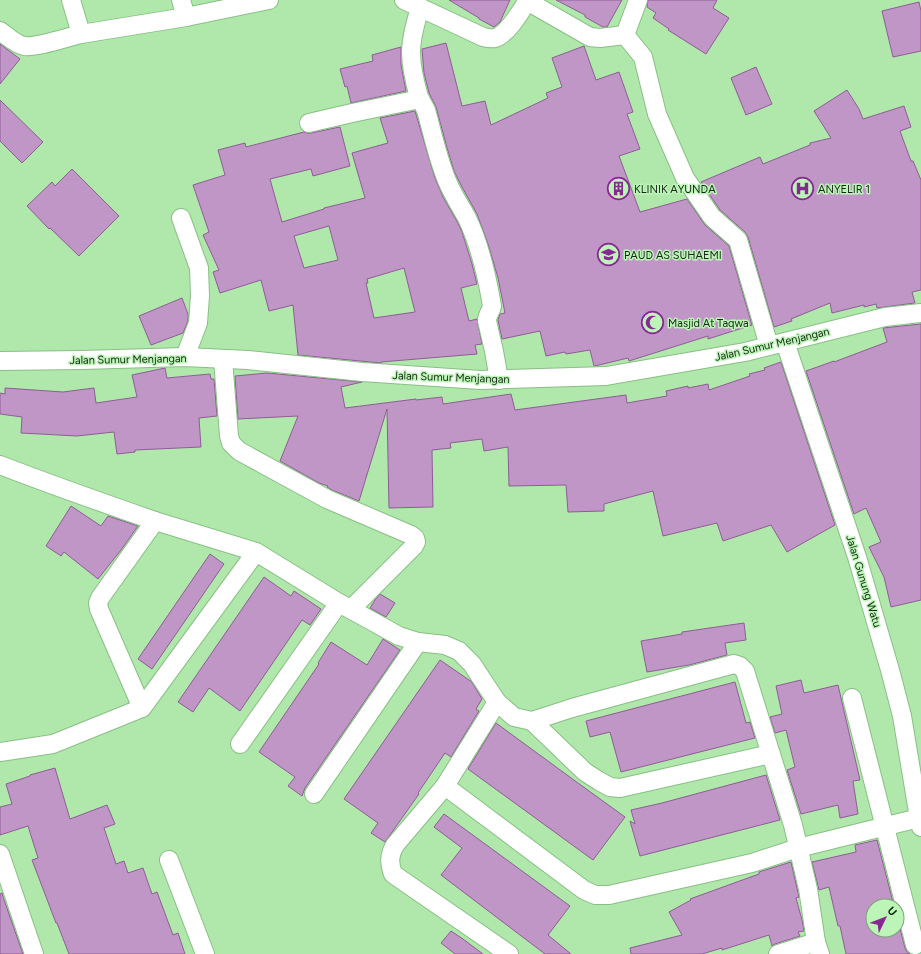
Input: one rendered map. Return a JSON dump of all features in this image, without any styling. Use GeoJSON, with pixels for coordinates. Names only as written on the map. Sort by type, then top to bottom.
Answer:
{"type":"FeatureCollection","features":[{"type":"Feature","properties":{"kind":"street"},"geometry":{"type":"LineString","coordinates":[[71,0],[81,34]]}},
{"type":"Feature","properties":{"kind":"street"},"geometry":{"type":"LineString","coordinates":[[181,0],[186,17]]}},
{"type":"Feature","properties":{"kind":"street"},"geometry":{"type":"LineString","coordinates":[[0,31],[15,42],[25,46],[37,46],[81,34],[186,17],[269,0]]}},
{"type":"Feature","properties":{"kind":"street"},"geometry":{"type":"LineString","coordinates":[[410,2],[483,37],[496,38],[502,35],[509,28],[528,1],[590,37],[600,38],[625,35],[638,0]]}},
{"type":"Feature","properties":{"kind":"street"},"geometry":{"type":"LineString","coordinates":[[410,2],[413,30],[411,52],[420,99],[425,108],[448,184],[467,219],[488,282],[492,310],[487,317],[487,321],[499,380]]}},
{"type":"Feature","properties":{"kind":"street","name":"Jalan Gunung Watu"},"geometry":{"type":"LineString","coordinates":[[625,35],[643,57],[657,114],[685,178],[712,217],[738,240],[857,557],[901,710],[920,822]]}},
{"type":"Feature","properties":{"kind":"street"},"geometry":{"type":"LineString","coordinates":[[310,123],[420,99]]}},
{"type":"Feature","properties":{"kind":"street"},"geometry":{"type":"LineString","coordinates":[[181,218],[198,268],[200,296],[198,323],[185,357]]}},
{"type":"Feature","properties":{"kind":"street","name":"Jalan Sumur Menjangan"},"geometry":{"type":"LineString","coordinates":[[0,361],[185,357],[248,360],[362,372],[480,380],[606,376],[745,352],[885,317],[921,313]]}},
{"type":"Feature","properties":{"kind":"street"},"geometry":{"type":"LineString","coordinates":[[224,359],[230,443],[239,451],[327,499],[410,535],[415,538],[416,542],[414,546],[345,606],[240,744]]}},
{"type":"Feature","properties":{"kind":"street"},"geometry":{"type":"LineString","coordinates":[[0,466],[155,521],[256,552],[345,606],[399,636],[418,642],[445,645],[459,651],[472,664],[497,702],[514,717],[532,721],[572,708],[734,664],[740,666],[745,671],[793,825],[808,889],[818,948],[778,954]]}},
{"type":"Feature","properties":{"kind":"street"},"geometry":{"type":"LineString","coordinates":[[142,708],[98,604],[100,598],[155,521]]}},
{"type":"Feature","properties":{"kind":"street"},"geometry":{"type":"LineString","coordinates":[[0,752],[53,744],[142,708],[256,552]]}},
{"type":"Feature","properties":{"kind":"street"},"geometry":{"type":"LineString","coordinates":[[314,794],[418,642]]}},
{"type":"Feature","properties":{"kind":"street"},"geometry":{"type":"LineString","coordinates":[[852,698],[915,944]]}},
{"type":"Feature","properties":{"kind":"street"},"geometry":{"type":"LineString","coordinates":[[497,702],[445,786],[391,851],[390,866],[393,874],[509,954]]}},
{"type":"Feature","properties":{"kind":"street"},"geometry":{"type":"LineString","coordinates":[[532,721],[585,772],[599,781],[610,786],[620,788],[771,754]]}},
{"type":"Feature","properties":{"kind":"street"},"geometry":{"type":"LineString","coordinates":[[445,786],[584,890],[595,895],[609,895],[744,864],[798,848],[885,826],[920,822]]}},
{"type":"Feature","properties":{"kind":"street"},"geometry":{"type":"LineString","coordinates":[[0,854],[34,954]]}},
{"type":"Feature","properties":{"kind":"street"},"geometry":{"type":"LineString","coordinates":[[169,860],[204,954]]}},
{"type":"Feature","properties":{"kind":"building"},"geometry":{"type":"Polygon","coordinates":[[[449,0],[510,0],[500,22],[494,27],[449,0]]]}},
{"type":"Feature","properties":{"kind":"building"},"geometry":{"type":"Polygon","coordinates":[[[556,0],[622,0],[607,27],[603,27],[585,17],[585,15],[556,0]]]}},
{"type":"Feature","properties":{"kind":"building"},"geometry":{"type":"Polygon","coordinates":[[[648,0],[717,0],[713,8],[729,18],[706,54],[668,30],[669,29],[653,18],[656,13],[647,7],[648,0]]]}},
{"type":"Feature","properties":{"kind":"building"},"geometry":{"type":"Polygon","coordinates":[[[919,2],[921,11],[921,51],[893,57],[882,11],[919,2]]]}},
{"type":"Feature","properties":{"kind":"building"},"geometry":{"type":"Polygon","coordinates":[[[446,43],[462,106],[485,101],[491,125],[548,98],[546,93],[562,87],[552,58],[584,46],[596,80],[619,72],[633,112],[627,114],[640,149],[619,156],[640,212],[687,199],[705,225],[729,246],[752,325],[708,339],[708,336],[629,361],[628,358],[595,366],[590,350],[566,354],[565,352],[546,356],[540,331],[502,339],[498,320],[500,314],[505,313],[498,278],[489,247],[477,214],[454,171],[436,107],[429,93],[424,73],[422,49],[446,43]]]}},
{"type":"Feature","properties":{"kind":"building"},"geometry":{"type":"Polygon","coordinates":[[[0,44],[20,59],[0,84],[0,44]]]}},
{"type":"Feature","properties":{"kind":"building"},"geometry":{"type":"Polygon","coordinates":[[[401,47],[401,65],[406,91],[351,103],[347,86],[345,87],[340,69],[373,61],[372,55],[401,47]]]}},
{"type":"Feature","properties":{"kind":"building"},"geometry":{"type":"Polygon","coordinates":[[[756,67],[772,104],[746,115],[731,78],[756,67]]]}},
{"type":"Feature","properties":{"kind":"building"},"geometry":{"type":"Polygon","coordinates":[[[847,90],[859,109],[863,119],[904,106],[911,127],[900,131],[911,161],[913,161],[921,180],[921,290],[912,292],[915,303],[877,308],[876,304],[864,307],[864,305],[832,313],[830,303],[791,319],[792,321],[774,327],[748,237],[745,232],[720,210],[701,182],[760,157],[763,164],[810,145],[810,143],[831,138],[814,111],[847,90]]]}},
{"type":"Feature","properties":{"kind":"building"},"geometry":{"type":"Polygon","coordinates":[[[0,100],[43,142],[22,163],[0,141],[0,100]]]}},
{"type":"Feature","properties":{"kind":"building"},"geometry":{"type":"Polygon","coordinates":[[[415,111],[435,178],[443,197],[462,232],[472,264],[477,284],[461,288],[469,321],[477,319],[482,344],[475,345],[477,354],[381,363],[298,355],[293,305],[269,311],[261,280],[220,293],[213,272],[219,270],[203,235],[209,232],[193,185],[225,175],[218,150],[245,143],[246,147],[304,132],[311,133],[340,127],[350,166],[313,176],[311,169],[270,179],[282,222],[324,208],[365,198],[352,153],[388,143],[380,118],[415,111]],[[329,226],[294,236],[304,268],[338,260],[329,226]],[[404,268],[367,279],[368,283],[366,283],[374,318],[415,312],[404,268]]]}},
{"type":"Feature","properties":{"kind":"building"},"geometry":{"type":"Polygon","coordinates":[[[72,169],[119,216],[79,256],[50,228],[49,229],[27,206],[52,182],[55,186],[72,169]]]}},
{"type":"Feature","properties":{"kind":"building"},"geometry":{"type":"Polygon","coordinates":[[[182,298],[188,314],[188,321],[183,333],[151,345],[139,316],[182,298]]]}},
{"type":"Feature","properties":{"kind":"building"},"geometry":{"type":"Polygon","coordinates":[[[921,324],[921,600],[891,607],[884,577],[869,547],[881,542],[866,508],[854,514],[806,371],[887,342],[883,328],[921,324]]]}},
{"type":"Feature","properties":{"kind":"building"},"geometry":{"type":"Polygon","coordinates":[[[781,362],[835,525],[787,552],[771,525],[723,541],[717,523],[663,536],[653,491],[604,504],[604,511],[568,512],[566,485],[509,486],[508,447],[484,451],[482,439],[450,443],[451,448],[432,450],[433,507],[389,508],[387,409],[359,501],[332,490],[327,487],[328,486],[319,483],[280,461],[298,416],[238,419],[235,376],[267,373],[362,382],[341,387],[345,408],[442,397],[443,404],[511,394],[515,410],[626,395],[627,403],[667,396],[666,391],[688,386],[688,388],[708,384],[709,390],[750,376],[749,374],[765,370],[764,368],[781,362]]]}},
{"type":"Feature","properties":{"kind":"building"},"geometry":{"type":"Polygon","coordinates":[[[165,368],[167,378],[210,374],[211,379],[214,379],[217,416],[199,418],[201,447],[135,450],[135,452],[117,454],[114,432],[77,436],[21,433],[22,417],[0,414],[0,393],[5,394],[5,388],[63,392],[94,388],[96,403],[137,397],[132,375],[165,368]]]}},
{"type":"Feature","properties":{"kind":"building"},"geometry":{"type":"Polygon","coordinates":[[[71,506],[101,526],[108,516],[138,526],[98,579],[64,552],[61,556],[46,546],[71,506]]]}},
{"type":"Feature","properties":{"kind":"building"},"geometry":{"type":"Polygon","coordinates":[[[210,554],[224,564],[152,669],[138,659],[210,554]]]}},
{"type":"Feature","properties":{"kind":"building"},"geometry":{"type":"Polygon","coordinates":[[[264,577],[291,596],[294,591],[321,609],[310,625],[302,620],[240,711],[209,688],[193,712],[178,702],[264,577]]]}},
{"type":"Feature","properties":{"kind":"building"},"geometry":{"type":"Polygon","coordinates":[[[380,594],[395,603],[386,617],[370,608],[380,594]]]}},
{"type":"Feature","properties":{"kind":"building"},"geometry":{"type":"Polygon","coordinates":[[[744,623],[746,640],[725,643],[727,655],[689,665],[647,672],[641,641],[682,634],[682,632],[744,623]]]}},
{"type":"Feature","properties":{"kind":"building"},"geometry":{"type":"Polygon","coordinates":[[[383,639],[400,650],[305,788],[302,796],[288,786],[295,777],[259,752],[319,664],[318,663],[331,642],[367,665],[383,639]]]}},
{"type":"Feature","properties":{"kind":"building"},"geometry":{"type":"Polygon","coordinates":[[[440,660],[472,682],[482,699],[476,709],[479,711],[451,757],[445,753],[418,793],[419,794],[385,842],[371,833],[378,823],[344,799],[440,660]]]}},
{"type":"Feature","properties":{"kind":"building"},"geometry":{"type":"Polygon","coordinates":[[[801,680],[804,693],[838,685],[860,780],[853,781],[858,814],[840,818],[838,805],[801,814],[787,770],[795,767],[786,730],[775,733],[770,717],[782,714],[776,686],[801,680]]]}},
{"type":"Feature","properties":{"kind":"building"},"geometry":{"type":"Polygon","coordinates":[[[735,682],[746,723],[750,722],[755,738],[621,772],[610,732],[590,737],[586,721],[735,682]]]}},
{"type":"Feature","properties":{"kind":"building"},"geometry":{"type":"Polygon","coordinates":[[[496,723],[625,817],[593,860],[468,769],[496,723]]]}},
{"type":"Feature","properties":{"kind":"building"},"geometry":{"type":"Polygon","coordinates":[[[55,768],[70,819],[107,805],[115,824],[104,828],[116,864],[124,861],[128,873],[143,868],[152,894],[157,892],[173,935],[178,933],[185,954],[69,954],[32,860],[38,858],[28,826],[0,835],[0,807],[12,804],[6,784],[55,768]]]}},
{"type":"Feature","properties":{"kind":"building"},"geometry":{"type":"Polygon","coordinates":[[[766,775],[780,820],[640,856],[630,821],[635,824],[631,810],[766,775]]]}},
{"type":"Feature","properties":{"kind":"building"},"geometry":{"type":"Polygon","coordinates":[[[444,814],[570,906],[548,935],[571,954],[545,954],[441,875],[462,848],[434,827],[444,814]]]}},
{"type":"Feature","properties":{"kind":"building"},"geometry":{"type":"Polygon","coordinates":[[[877,840],[892,898],[865,898],[865,938],[902,938],[905,948],[910,954],[846,954],[829,887],[819,890],[812,862],[856,852],[855,845],[877,840]]]}},
{"type":"Feature","properties":{"kind":"building"},"geometry":{"type":"Polygon","coordinates":[[[791,862],[799,897],[796,898],[804,931],[798,932],[800,936],[772,946],[769,935],[722,950],[722,948],[702,954],[631,954],[630,948],[682,935],[669,912],[691,900],[690,899],[759,874],[759,872],[791,862]]]}},
{"type":"Feature","properties":{"kind":"building"},"geometry":{"type":"Polygon","coordinates":[[[2,893],[23,954],[0,954],[0,894],[2,893]]]}},
{"type":"Feature","properties":{"kind":"building"},"geometry":{"type":"Polygon","coordinates":[[[451,931],[483,954],[455,954],[441,943],[451,931]]]}},
{"type":"Feature","properties":{"kind":"place","name":"KLINIK AYUNDA"},"geometry":{"type":"Point","coordinates":[618,189]}},
{"type":"Feature","properties":{"kind":"place","name":"ANYELIR 1"},"geometry":{"type":"Point","coordinates":[803,189]}},
{"type":"Feature","properties":{"kind":"place","name":"PAUD AS SUHAEMI"},"geometry":{"type":"Point","coordinates":[608,255]}},
{"type":"Feature","properties":{"kind":"place","name":"Masjid At Taqwa"},"geometry":{"type":"Point","coordinates":[652,323]}}]}
